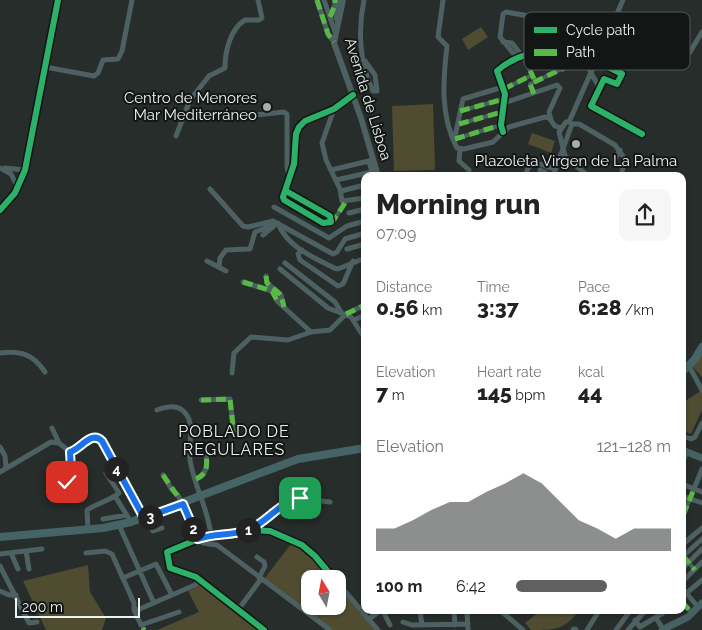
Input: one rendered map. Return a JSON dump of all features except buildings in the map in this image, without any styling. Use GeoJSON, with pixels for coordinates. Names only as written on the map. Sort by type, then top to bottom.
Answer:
{"type":"FeatureCollection","features":[{"type":"Feature","properties":{"kind":"main road"},"geometry":{"type":"LineString","coordinates":[[686,369],[702,347]]}},
{"type":"Feature","properties":{"kind":"main road"},"geometry":{"type":"LineString","coordinates":[[0,537],[119,525],[145,518],[202,497],[298,459],[361,449]]}},
{"type":"Feature","properties":{"kind":"main road"},"geometry":{"type":"LineString","coordinates":[[686,451],[702,458]]}},
{"type":"Feature","properties":{"kind":"main road"},"geometry":{"type":"LineString","coordinates":[[662,630],[692,613],[700,605]]}},
{"type":"Feature","properties":{"kind":"street"},"geometry":{"type":"LineString","coordinates":[[0,210],[18,188],[24,170],[58,0]]}},
{"type":"Feature","properties":{"kind":"street"},"geometry":{"type":"LineString","coordinates":[[45,67],[94,76],[98,73],[103,60],[118,59],[122,51],[132,0]]}},
{"type":"Feature","properties":{"kind":"street"},"geometry":{"type":"LineString","coordinates":[[176,136],[190,100],[209,76],[224,68],[225,57],[232,36],[238,26],[245,20],[259,20],[262,18],[258,0]]}},
{"type":"Feature","properties":{"kind":"street"},"geometry":{"type":"LineString","coordinates":[[317,0],[328,34],[334,42]]}},
{"type":"Feature","properties":{"kind":"street"},"geometry":{"type":"LineString","coordinates":[[324,0],[335,32]]}},
{"type":"Feature","properties":{"kind":"street"},"geometry":{"type":"LineString","coordinates":[[330,17],[335,0]]}},
{"type":"Feature","properties":{"kind":"street"},"geometry":{"type":"LineString","coordinates":[[338,22],[336,18],[339,0]]}},
{"type":"Feature","properties":{"kind":"street","name":"Avenida de Lisboa"},"geometry":{"type":"LineString","coordinates":[[343,0],[334,42],[353,95],[376,172]]}},
{"type":"Feature","properties":{"kind":"street"},"geometry":{"type":"LineString","coordinates":[[364,0],[359,26],[365,61],[372,89],[377,91],[375,76],[365,61]]}},
{"type":"Feature","properties":{"kind":"street"},"geometry":{"type":"LineString","coordinates":[[442,0],[438,34],[440,40],[447,44],[443,76],[446,120],[460,149],[459,161],[469,172]]}},
{"type":"Feature","properties":{"kind":"street"},"geometry":{"type":"LineString","coordinates":[[617,12],[623,0]]}},
{"type":"Feature","properties":{"kind":"street"},"geometry":{"type":"LineString","coordinates":[[524,15],[506,12],[503,14],[499,34],[504,42],[524,61]]}},
{"type":"Feature","properties":{"kind":"street"},"geometry":{"type":"LineString","coordinates":[[690,52],[702,32]]}},
{"type":"Feature","properties":{"kind":"street"},"geometry":{"type":"LineString","coordinates":[[504,132],[501,126],[504,101],[503,88],[497,71],[522,58]]}},
{"type":"Feature","properties":{"kind":"street"},"geometry":{"type":"LineString","coordinates":[[529,70],[536,82]]}},
{"type":"Feature","properties":{"kind":"street"},"geometry":{"type":"LineString","coordinates":[[534,94],[530,85],[560,70]]}},
{"type":"Feature","properties":{"kind":"street"},"geometry":{"type":"LineString","coordinates":[[613,70],[622,75],[618,84],[605,78],[591,106],[642,134]]}},
{"type":"Feature","properties":{"kind":"street"},"geometry":{"type":"LineString","coordinates":[[590,71],[599,88]]}},
{"type":"Feature","properties":{"kind":"street"},"geometry":{"type":"LineString","coordinates":[[554,172],[564,136],[571,123],[590,71]]}},
{"type":"Feature","properties":{"kind":"street"},"geometry":{"type":"LineString","coordinates":[[455,140],[461,102],[465,98],[503,88],[532,75]]}},
{"type":"Feature","properties":{"kind":"street"},"geometry":{"type":"LineString","coordinates":[[460,111],[534,94],[555,85],[559,86],[559,90],[549,112],[551,120]]}},
{"type":"Feature","properties":{"kind":"street"},"geometry":{"type":"LineString","coordinates":[[346,202],[333,223],[323,223],[283,200],[294,164],[296,134],[299,127],[305,121],[334,109],[353,95]]}},
{"type":"Feature","properties":{"kind":"street"},"geometry":{"type":"LineString","coordinates":[[334,109],[322,140],[324,155],[341,191],[341,199],[346,202],[361,199]]}},
{"type":"Feature","properties":{"kind":"street"},"geometry":{"type":"LineString","coordinates":[[256,115],[284,112],[287,114],[287,164],[289,176]]}},
{"type":"Feature","properties":{"kind":"street"},"geometry":{"type":"LineString","coordinates":[[459,124],[502,112]]}},
{"type":"Feature","properties":{"kind":"street"},"geometry":{"type":"LineString","coordinates":[[460,149],[493,142],[509,127],[545,117],[561,128]]}},
{"type":"Feature","properties":{"kind":"street"},"geometry":{"type":"LineString","coordinates":[[564,136],[559,134],[566,122],[578,124],[620,150],[625,165],[622,172]]}},
{"type":"Feature","properties":{"kind":"street"},"geometry":{"type":"LineString","coordinates":[[455,140],[501,126]]}},
{"type":"Feature","properties":{"kind":"street"},"geometry":{"type":"LineString","coordinates":[[562,148],[569,160],[583,172]]}},
{"type":"Feature","properties":{"kind":"street"},"geometry":{"type":"LineString","coordinates":[[614,159],[620,150]]}},
{"type":"Feature","properties":{"kind":"street"},"geometry":{"type":"LineString","coordinates":[[331,170],[372,160],[372,172]]}},
{"type":"Feature","properties":{"kind":"street"},"geometry":{"type":"LineString","coordinates":[[526,172],[530,162],[549,172]]}},
{"type":"Feature","properties":{"kind":"street"},"geometry":{"type":"LineString","coordinates":[[0,168],[24,170]]}},
{"type":"Feature","properties":{"kind":"street"},"geometry":{"type":"LineString","coordinates":[[0,168],[22,177]]}},
{"type":"Feature","properties":{"kind":"street"},"geometry":{"type":"LineString","coordinates":[[540,172],[541,168]]}},
{"type":"Feature","properties":{"kind":"street"},"geometry":{"type":"LineString","coordinates":[[11,174],[18,188]]}},
{"type":"Feature","properties":{"kind":"street"},"geometry":{"type":"LineString","coordinates":[[336,180],[361,176]]}},
{"type":"Feature","properties":{"kind":"street"},"geometry":{"type":"LineString","coordinates":[[341,191],[361,186]]}},
{"type":"Feature","properties":{"kind":"street"},"geometry":{"type":"LineString","coordinates":[[210,189],[242,226],[248,227],[269,220],[333,254],[337,252],[345,239],[361,234]]}},
{"type":"Feature","properties":{"kind":"street"},"geometry":{"type":"LineString","coordinates":[[286,192],[330,216],[331,220],[328,223]]}},
{"type":"Feature","properties":{"kind":"street"},"geometry":{"type":"LineString","coordinates":[[274,207],[325,237],[332,238],[343,228],[361,222]]}},
{"type":"Feature","properties":{"kind":"street"},"geometry":{"type":"LineString","coordinates":[[349,213],[361,210]]}},
{"type":"Feature","properties":{"kind":"street"},"geometry":{"type":"LineString","coordinates":[[263,235],[277,223]]}},
{"type":"Feature","properties":{"kind":"street"},"geometry":{"type":"LineString","coordinates":[[277,223],[285,237],[302,250],[334,268],[361,259]]}},
{"type":"Feature","properties":{"kind":"street"},"geometry":{"type":"LineString","coordinates":[[219,267],[220,258],[226,250],[250,249],[255,232],[277,223]]}},
{"type":"Feature","properties":{"kind":"street"},"geometry":{"type":"LineString","coordinates":[[347,249],[361,245]]}},
{"type":"Feature","properties":{"kind":"street"},"geometry":{"type":"LineString","coordinates":[[302,250],[298,254],[300,260],[338,286],[346,280],[353,261]]}},
{"type":"Feature","properties":{"kind":"street"},"geometry":{"type":"LineString","coordinates":[[206,261],[226,271]]}},
{"type":"Feature","properties":{"kind":"street"},"geometry":{"type":"LineString","coordinates":[[285,263],[335,302],[343,313]]}},
{"type":"Feature","properties":{"kind":"street"},"geometry":{"type":"LineString","coordinates":[[280,269],[328,308],[343,313],[354,320],[361,332]]}},
{"type":"Feature","properties":{"kind":"street"},"geometry":{"type":"LineString","coordinates":[[266,276],[266,282],[281,296],[284,307]]}},
{"type":"Feature","properties":{"kind":"street"},"geometry":{"type":"LineString","coordinates":[[243,282],[272,291],[284,307],[311,332]]}},
{"type":"Feature","properties":{"kind":"street"},"geometry":{"type":"LineString","coordinates":[[232,373],[234,353],[251,337],[288,340],[311,332],[330,330],[343,313],[361,306]]}},
{"type":"Feature","properties":{"kind":"street"},"geometry":{"type":"LineString","coordinates":[[354,320],[361,317]]}},
{"type":"Feature","properties":{"kind":"street"},"geometry":{"type":"LineString","coordinates":[[0,353],[21,352],[35,360],[45,372]]}},
{"type":"Feature","properties":{"kind":"street"},"geometry":{"type":"LineString","coordinates":[[689,366],[702,390]]}},
{"type":"Feature","properties":{"kind":"street"},"geometry":{"type":"LineString","coordinates":[[201,400],[230,399],[234,435]]}},
{"type":"Feature","properties":{"kind":"street"},"geometry":{"type":"LineString","coordinates":[[158,410],[175,407],[187,416],[190,424],[190,456],[208,514],[211,535]]}},
{"type":"Feature","properties":{"kind":"street"},"geometry":{"type":"LineString","coordinates":[[686,437],[691,439],[695,437],[702,423]]}},
{"type":"Feature","properties":{"kind":"street"},"geometry":{"type":"LineString","coordinates":[[52,428],[59,443],[70,452],[71,470]]}},
{"type":"Feature","properties":{"kind":"street"},"geometry":{"type":"LineString","coordinates":[[70,452],[91,438],[99,438],[153,531],[162,528]]}},
{"type":"Feature","properties":{"kind":"street"},"geometry":{"type":"LineString","coordinates":[[0,472],[50,442],[59,443]]}},
{"type":"Feature","properties":{"kind":"street"},"geometry":{"type":"LineString","coordinates":[[0,447],[5,456],[6,468]]}},
{"type":"Feature","properties":{"kind":"street"},"geometry":{"type":"LineString","coordinates":[[196,479],[204,474],[207,466],[206,456]]}},
{"type":"Feature","properties":{"kind":"street"},"geometry":{"type":"LineString","coordinates":[[686,507],[702,469]]}},
{"type":"Feature","properties":{"kind":"street"},"geometry":{"type":"LineString","coordinates":[[88,529],[87,510],[115,496],[118,492],[106,473]]}},
{"type":"Feature","properties":{"kind":"street"},"geometry":{"type":"LineString","coordinates":[[163,475],[183,504],[198,539],[203,543],[217,545],[330,630]]}},
{"type":"Feature","properties":{"kind":"street"},"geometry":{"type":"LineString","coordinates":[[686,486],[702,492]]}},
{"type":"Feature","properties":{"kind":"street"},"geometry":{"type":"LineString","coordinates":[[115,496],[131,522]]}},
{"type":"Feature","properties":{"kind":"street"},"geometry":{"type":"LineString","coordinates":[[264,630],[200,580],[170,568],[166,555],[168,551],[211,535],[230,535],[248,530],[269,518],[277,508],[298,498],[330,502]]}},
{"type":"Feature","properties":{"kind":"street"},"geometry":{"type":"LineString","coordinates":[[686,498],[702,503]]}},
{"type":"Feature","properties":{"kind":"street"},"geometry":{"type":"LineString","coordinates":[[103,520],[127,515]]}},
{"type":"Feature","properties":{"kind":"street"},"geometry":{"type":"LineString","coordinates":[[119,525],[154,603]]}},
{"type":"Feature","properties":{"kind":"street"},"geometry":{"type":"LineString","coordinates":[[686,542],[702,528]]}},
{"type":"Feature","properties":{"kind":"street"},"geometry":{"type":"LineString","coordinates":[[248,530],[270,531],[292,539],[315,556],[327,570]]}},
{"type":"Feature","properties":{"kind":"street"},"geometry":{"type":"LineString","coordinates":[[686,553],[702,539]]}},
{"type":"Feature","properties":{"kind":"street"},"geometry":{"type":"LineString","coordinates":[[0,554],[42,548]]}},
{"type":"Feature","properties":{"kind":"street"},"geometry":{"type":"LineString","coordinates":[[688,563],[702,549]]}},
{"type":"Feature","properties":{"kind":"street"},"geometry":{"type":"LineString","coordinates":[[26,551],[29,569]]}},
{"type":"Feature","properties":{"kind":"street"},"geometry":{"type":"LineString","coordinates":[[86,553],[110,552],[134,603],[135,611],[142,625],[179,612]]}},
{"type":"Feature","properties":{"kind":"street"},"geometry":{"type":"LineString","coordinates":[[11,553],[18,569]]}},
{"type":"Feature","properties":{"kind":"street"},"geometry":{"type":"LineString","coordinates":[[238,610],[266,566],[257,557]]}},
{"type":"Feature","properties":{"kind":"street"},"geometry":{"type":"LineString","coordinates":[[686,560],[702,580],[686,594]]}},
{"type":"Feature","properties":{"kind":"street"},"geometry":{"type":"LineString","coordinates":[[686,578],[702,562]]}},
{"type":"Feature","properties":{"kind":"street"},"geometry":{"type":"LineString","coordinates":[[123,578],[157,565],[172,595]]}},
{"type":"Feature","properties":{"kind":"street"},"geometry":{"type":"LineString","coordinates":[[0,566],[29,623],[37,622]]}},
{"type":"Feature","properties":{"kind":"street"},"geometry":{"type":"LineString","coordinates":[[135,611],[195,585],[200,580]]}},
{"type":"Feature","properties":{"kind":"street"},"geometry":{"type":"LineString","coordinates":[[0,591],[9,595],[16,595]]}},
{"type":"Feature","properties":{"kind":"street"},"geometry":{"type":"LineString","coordinates":[[346,592],[361,609]]}},
{"type":"Feature","properties":{"kind":"street"},"geometry":{"type":"LineString","coordinates":[[686,596],[700,605]]}},
{"type":"Feature","properties":{"kind":"street"},"geometry":{"type":"LineString","coordinates":[[686,606],[692,613]]}},
{"type":"Feature","properties":{"kind":"street"},"geometry":{"type":"LineString","coordinates":[[365,614],[378,630]]}},
{"type":"Feature","properties":{"kind":"street"},"geometry":{"type":"LineString","coordinates":[[369,619],[376,614]]}},
{"type":"Feature","properties":{"kind":"street"},"geometry":{"type":"LineString","coordinates":[[383,614],[390,625]]}},
{"type":"Feature","properties":{"kind":"street"},"geometry":{"type":"LineString","coordinates":[[420,614],[422,625]]}},
{"type":"Feature","properties":{"kind":"street"},"geometry":{"type":"LineString","coordinates":[[454,614],[455,625]]}},
{"type":"Feature","properties":{"kind":"street"},"geometry":{"type":"LineString","coordinates":[[403,622],[439,627],[455,625],[468,627],[467,614]]}},
{"type":"Feature","properties":{"kind":"street"},"geometry":{"type":"LineString","coordinates":[[504,614],[523,630]]}},
{"type":"Feature","properties":{"kind":"street"},"geometry":{"type":"LineString","coordinates":[[587,630],[597,614]]}},
{"type":"Feature","properties":{"kind":"street"},"geometry":{"type":"LineString","coordinates":[[616,630],[628,614]]}},
{"type":"Feature","properties":{"kind":"street"},"geometry":{"type":"LineString","coordinates":[[628,630],[642,614]]}},
{"type":"Feature","properties":{"kind":"street"},"geometry":{"type":"LineString","coordinates":[[635,620],[640,628],[662,614]]}},
{"type":"Feature","properties":{"kind":"street"},"geometry":{"type":"LineString","coordinates":[[656,618],[662,630]]}},
{"type":"Feature","properties":{"kind":"street"},"geometry":{"type":"LineString","coordinates":[[318,630],[322,624]]}},
{"type":"Feature","properties":{"kind":"shaded area"},"geometry":{"type":"Polygon","coordinates":[[[481,27],[488,37],[468,50],[462,39],[481,27]]]}},
{"type":"Feature","properties":{"kind":"shaded area"},"geometry":{"type":"Polygon","coordinates":[[[433,104],[435,170],[394,171],[392,106],[433,104]]]}},
{"type":"Feature","properties":{"kind":"shaded area"},"geometry":{"type":"Polygon","coordinates":[[[532,133],[555,141],[551,153],[528,144],[532,133]]]}},
{"type":"Feature","properties":{"kind":"shaded area"},"geometry":{"type":"Polygon","coordinates":[[[702,354],[702,377],[692,366],[702,354]]]}},
{"type":"Feature","properties":{"kind":"shaded area"},"geometry":{"type":"Polygon","coordinates":[[[702,390],[702,410],[691,434],[686,432],[686,400],[702,390]]]}},
{"type":"Feature","properties":{"kind":"shaded area"},"geometry":{"type":"Polygon","coordinates":[[[294,540],[303,546],[326,570],[301,570],[301,610],[265,583],[261,583],[294,540]]]}},
{"type":"Feature","properties":{"kind":"shaded area"},"geometry":{"type":"Polygon","coordinates":[[[88,565],[90,592],[106,618],[102,630],[46,630],[23,581],[88,565]]]}},
{"type":"Feature","properties":{"kind":"shaded area"},"geometry":{"type":"Polygon","coordinates":[[[199,580],[263,630],[157,630],[199,612],[188,591],[195,588],[199,580]]]}},
{"type":"Feature","properties":{"kind":"shaded area"},"geometry":{"type":"Polygon","coordinates":[[[346,591],[361,609],[361,614],[365,614],[379,630],[328,630],[308,615],[346,615],[346,591]]]}},
{"type":"Feature","properties":{"kind":"shaded area"},"geometry":{"type":"Polygon","coordinates":[[[536,614],[576,614],[569,622],[553,629],[531,630],[525,623],[536,614]]]}},
{"type":"Feature","properties":{"kind":"marked path"},"geometry":{"type":"LineString","coordinates":[[317,0],[328,34],[334,42]]}},
{"type":"Feature","properties":{"kind":"marked path"},"geometry":{"type":"LineString","coordinates":[[330,17],[335,0]]}},
{"type":"Feature","properties":{"kind":"marked path"},"geometry":{"type":"LineString","coordinates":[[530,70],[534,79]]}},
{"type":"Feature","properties":{"kind":"marked path"},"geometry":{"type":"LineString","coordinates":[[534,94],[530,84],[560,70]]}},
{"type":"Feature","properties":{"kind":"marked path"},"geometry":{"type":"LineString","coordinates":[[504,89],[532,75]]}},
{"type":"Feature","properties":{"kind":"marked path"},"geometry":{"type":"LineString","coordinates":[[460,111],[504,99]]}},
{"type":"Feature","properties":{"kind":"marked path"},"geometry":{"type":"LineString","coordinates":[[459,124],[502,112]]}},
{"type":"Feature","properties":{"kind":"marked path"},"geometry":{"type":"LineString","coordinates":[[455,139],[501,125]]}},
{"type":"Feature","properties":{"kind":"marked path"},"geometry":{"type":"LineString","coordinates":[[331,224],[345,203]]}},
{"type":"Feature","properties":{"kind":"marked path"},"geometry":{"type":"LineString","coordinates":[[266,276],[267,283],[281,295],[284,307]]}},
{"type":"Feature","properties":{"kind":"marked path"},"geometry":{"type":"LineString","coordinates":[[243,282],[272,291],[278,302]]}},
{"type":"Feature","properties":{"kind":"marked path"},"geometry":{"type":"LineString","coordinates":[[346,314],[361,307]]}},
{"type":"Feature","properties":{"kind":"marked path"},"geometry":{"type":"LineString","coordinates":[[201,400],[230,399],[234,435]]}},
{"type":"Feature","properties":{"kind":"marked path"},"geometry":{"type":"LineString","coordinates":[[196,479],[206,470],[206,456]]}},
{"type":"Feature","properties":{"kind":"marked path"},"geometry":{"type":"LineString","coordinates":[[163,475],[183,504]]}},
{"type":"Feature","properties":{"kind":"marked path"},"geometry":{"type":"LineString","coordinates":[[686,508],[694,489]]}},
{"type":"Feature","properties":{"kind":"marked path"},"geometry":{"type":"LineString","coordinates":[[686,560],[695,570]]}},
{"type":"Feature","properties":{"kind":"marked path"},"geometry":{"type":"LineString","coordinates":[[686,606],[692,613]]}},
{"type":"Feature","properties":{"kind":"cycle path"},"geometry":{"type":"LineString","coordinates":[[0,210],[15,193],[25,170],[58,0]]}},
{"type":"Feature","properties":{"kind":"cycle path"},"geometry":{"type":"LineString","coordinates":[[503,132],[501,125],[505,94],[497,71],[511,61],[524,56]]}},
{"type":"Feature","properties":{"kind":"cycle path"},"geometry":{"type":"LineString","coordinates":[[613,70],[622,74],[617,84],[604,79],[591,106],[642,134]]}},
{"type":"Feature","properties":{"kind":"cycle path"},"geometry":{"type":"LineString","coordinates":[[286,191],[330,216],[331,222],[323,223],[284,200],[283,197],[294,164],[296,134],[299,127],[305,121],[334,109],[353,95]]}},
{"type":"Feature","properties":{"kind":"cycle path"},"geometry":{"type":"LineString","coordinates":[[264,630],[196,577],[170,568],[167,552],[208,535],[230,535],[248,530],[270,531],[302,545],[315,556],[327,570]]}},
{"type":"Feature","properties":{"kind":"place","name":"Centro de Menores Mar Mediterráneo"},"geometry":{"type":"Point","coordinates":[267,107]}},
{"type":"Feature","properties":{"kind":"place","name":"Plazoleta Virgen de La Palma"},"geometry":{"type":"Point","coordinates":[576,144]}},
{"type":"Feature","properties":{"kind":"district","name":"POBLADO DE REGULARES"},"geometry":{"type":"Point","coordinates":[234,440]}},
{"type":"Feature","properties":{"kind":"route"},"geometry":{"type":"LineString","coordinates":[[67,482],[65,478],[71,468],[70,452],[93,437],[99,438],[144,518],[183,504],[198,539],[211,535],[236,534],[248,530],[269,518],[277,508],[300,498]]}}]}
